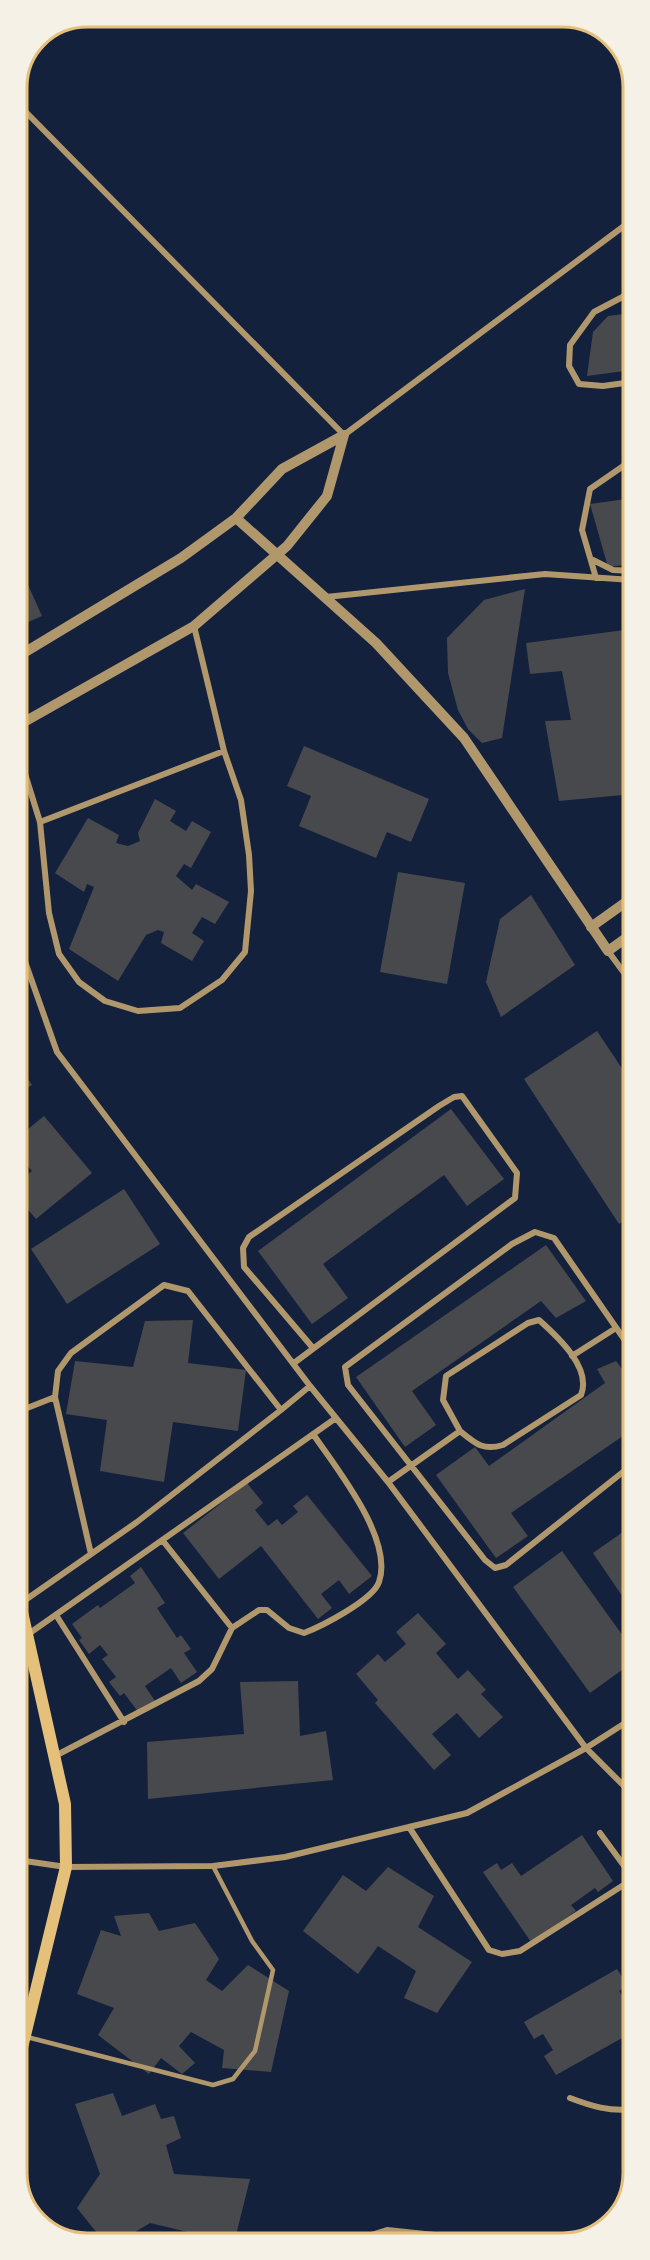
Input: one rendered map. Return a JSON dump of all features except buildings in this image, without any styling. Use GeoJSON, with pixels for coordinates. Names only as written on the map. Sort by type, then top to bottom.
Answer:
{"type":"FeatureCollection","features":[{"type":"Feature","properties":{"kind":"main road"},"geometry":{"type":"LineString","coordinates":[[27,1639],[65,1804],[66,1867],[27,2024]]}},
{"type":"Feature","properties":{"kind":"street"},"geometry":{"type":"LineString","coordinates":[[27,114],[344,435]]}},
{"type":"Feature","properties":{"kind":"street"},"geometry":{"type":"LineString","coordinates":[[27,651],[181,558],[236,518],[282,469],[344,435],[623,227]]}},
{"type":"Feature","properties":{"kind":"street"},"geometry":{"type":"LineString","coordinates":[[623,297],[594,312],[570,345],[569,366],[579,384],[603,386],[623,383]]}},
{"type":"Feature","properties":{"kind":"street"},"geometry":{"type":"LineString","coordinates":[[27,720],[194,626],[287,546],[327,496],[344,435]]}},
{"type":"Feature","properties":{"kind":"street"},"geometry":{"type":"LineString","coordinates":[[596,578],[593,560],[582,530],[590,489],[623,466]]}},
{"type":"Feature","properties":{"kind":"street"},"geometry":{"type":"LineString","coordinates":[[236,518],[376,643],[464,738],[623,972]]}},
{"type":"Feature","properties":{"kind":"street"},"geometry":{"type":"LineString","coordinates":[[593,560],[613,570],[623,571]]}},
{"type":"Feature","properties":{"kind":"street"},"geometry":{"type":"LineString","coordinates":[[325,597],[545,574],[623,580]]}},
{"type":"Feature","properties":{"kind":"street"},"geometry":{"type":"LineString","coordinates":[[27,780],[40,822],[49,913],[59,954],[79,982],[105,1001],[138,1011],[180,1008],[222,980],[244,952],[251,891],[249,855],[241,800],[224,751],[194,626]]}},
{"type":"Feature","properties":{"kind":"street"},"geometry":{"type":"LineString","coordinates":[[40,822],[224,751]]}},
{"type":"Feature","properties":{"kind":"street"},"geometry":{"type":"LineString","coordinates":[[591,927],[623,904]]}},
{"type":"Feature","properties":{"kind":"street"},"geometry":{"type":"LineString","coordinates":[[608,951],[623,940]]}},
{"type":"Feature","properties":{"kind":"street"},"geometry":{"type":"LineString","coordinates":[[27,967],[57,1052],[310,1386],[388,1482],[586,1748],[623,1785]]}},
{"type":"Feature","properties":{"kind":"street"},"geometry":{"type":"LineString","coordinates":[[294,1363],[515,1198],[517,1173],[462,1096],[439,1106],[249,1237],[243,1248],[244,1267],[313,1348]]}},
{"type":"Feature","properties":{"kind":"street"},"geometry":{"type":"LineString","coordinates":[[623,1338],[554,1238],[535,1232],[512,1244],[345,1367],[348,1385],[485,1560],[495,1568],[506,1565],[623,1472]]}},
{"type":"Feature","properties":{"kind":"street"},"geometry":{"type":"LineString","coordinates":[[91,1554],[55,1397],[58,1371],[71,1353],[164,1285],[188,1291],[281,1410]]}},
{"type":"Feature","properties":{"kind":"street"},"geometry":{"type":"LineString","coordinates":[[539,1320],[572,1356],[583,1376],[585,1386],[581,1395],[503,1445],[491,1449],[479,1447],[460,1431],[443,1400],[446,1376],[528,1323],[539,1320]]}},
{"type":"Feature","properties":{"kind":"street"},"geometry":{"type":"LineString","coordinates":[[572,1356],[616,1328]]}},
{"type":"Feature","properties":{"kind":"street"},"geometry":{"type":"LineString","coordinates":[[27,1593],[137,1522],[310,1386]]}},
{"type":"Feature","properties":{"kind":"street"},"geometry":{"type":"LineString","coordinates":[[27,1408],[55,1397]]}},
{"type":"Feature","properties":{"kind":"street"},"geometry":{"type":"LineString","coordinates":[[27,1634],[336,1418]]}},
{"type":"Feature","properties":{"kind":"street"},"geometry":{"type":"LineString","coordinates":[[388,1482],[460,1431]]}},
{"type":"Feature","properties":{"kind":"street"},"geometry":{"type":"LineString","coordinates":[[55,1756],[200,1681],[212,1669],[232,1629],[259,1610],[267,1610],[289,1628],[304,1633],[366,1599],[379,1584],[381,1570],[379,1552],[366,1516],[313,1434]]}},
{"type":"Feature","properties":{"kind":"street"},"geometry":{"type":"LineString","coordinates":[[163,1541],[232,1629]]}},
{"type":"Feature","properties":{"kind":"street"},"geometry":{"type":"LineString","coordinates":[[56,1615],[124,1722]]}},
{"type":"Feature","properties":{"kind":"street"},"geometry":{"type":"LineString","coordinates":[[27,1861],[66,1867],[213,1866],[285,1857],[467,1813],[586,1748],[623,1724]]}},
{"type":"Feature","properties":{"kind":"street"},"geometry":{"type":"LineString","coordinates":[[409,1827],[489,1950],[502,1954],[520,1951],[623,1884]]}},
{"type":"Feature","properties":{"kind":"street"},"geometry":{"type":"LineString","coordinates":[[600,1833],[623,1864]]}},
{"type":"Feature","properties":{"kind":"street"},"geometry":{"type":"LineString","coordinates":[[570,2098],[596,2108],[623,2110]]}},
{"type":"Feature","properties":{"kind":"street"},"geometry":{"type":"LineString","coordinates":[[378,2233],[387,2230],[416,2233]]}},
{"type":"Feature","properties":{"kind":"lane"},"geometry":{"type":"LineString","coordinates":[[27,2037],[213,2085],[233,2079],[255,2051],[273,1970],[252,1941],[213,1866]]}}]}
